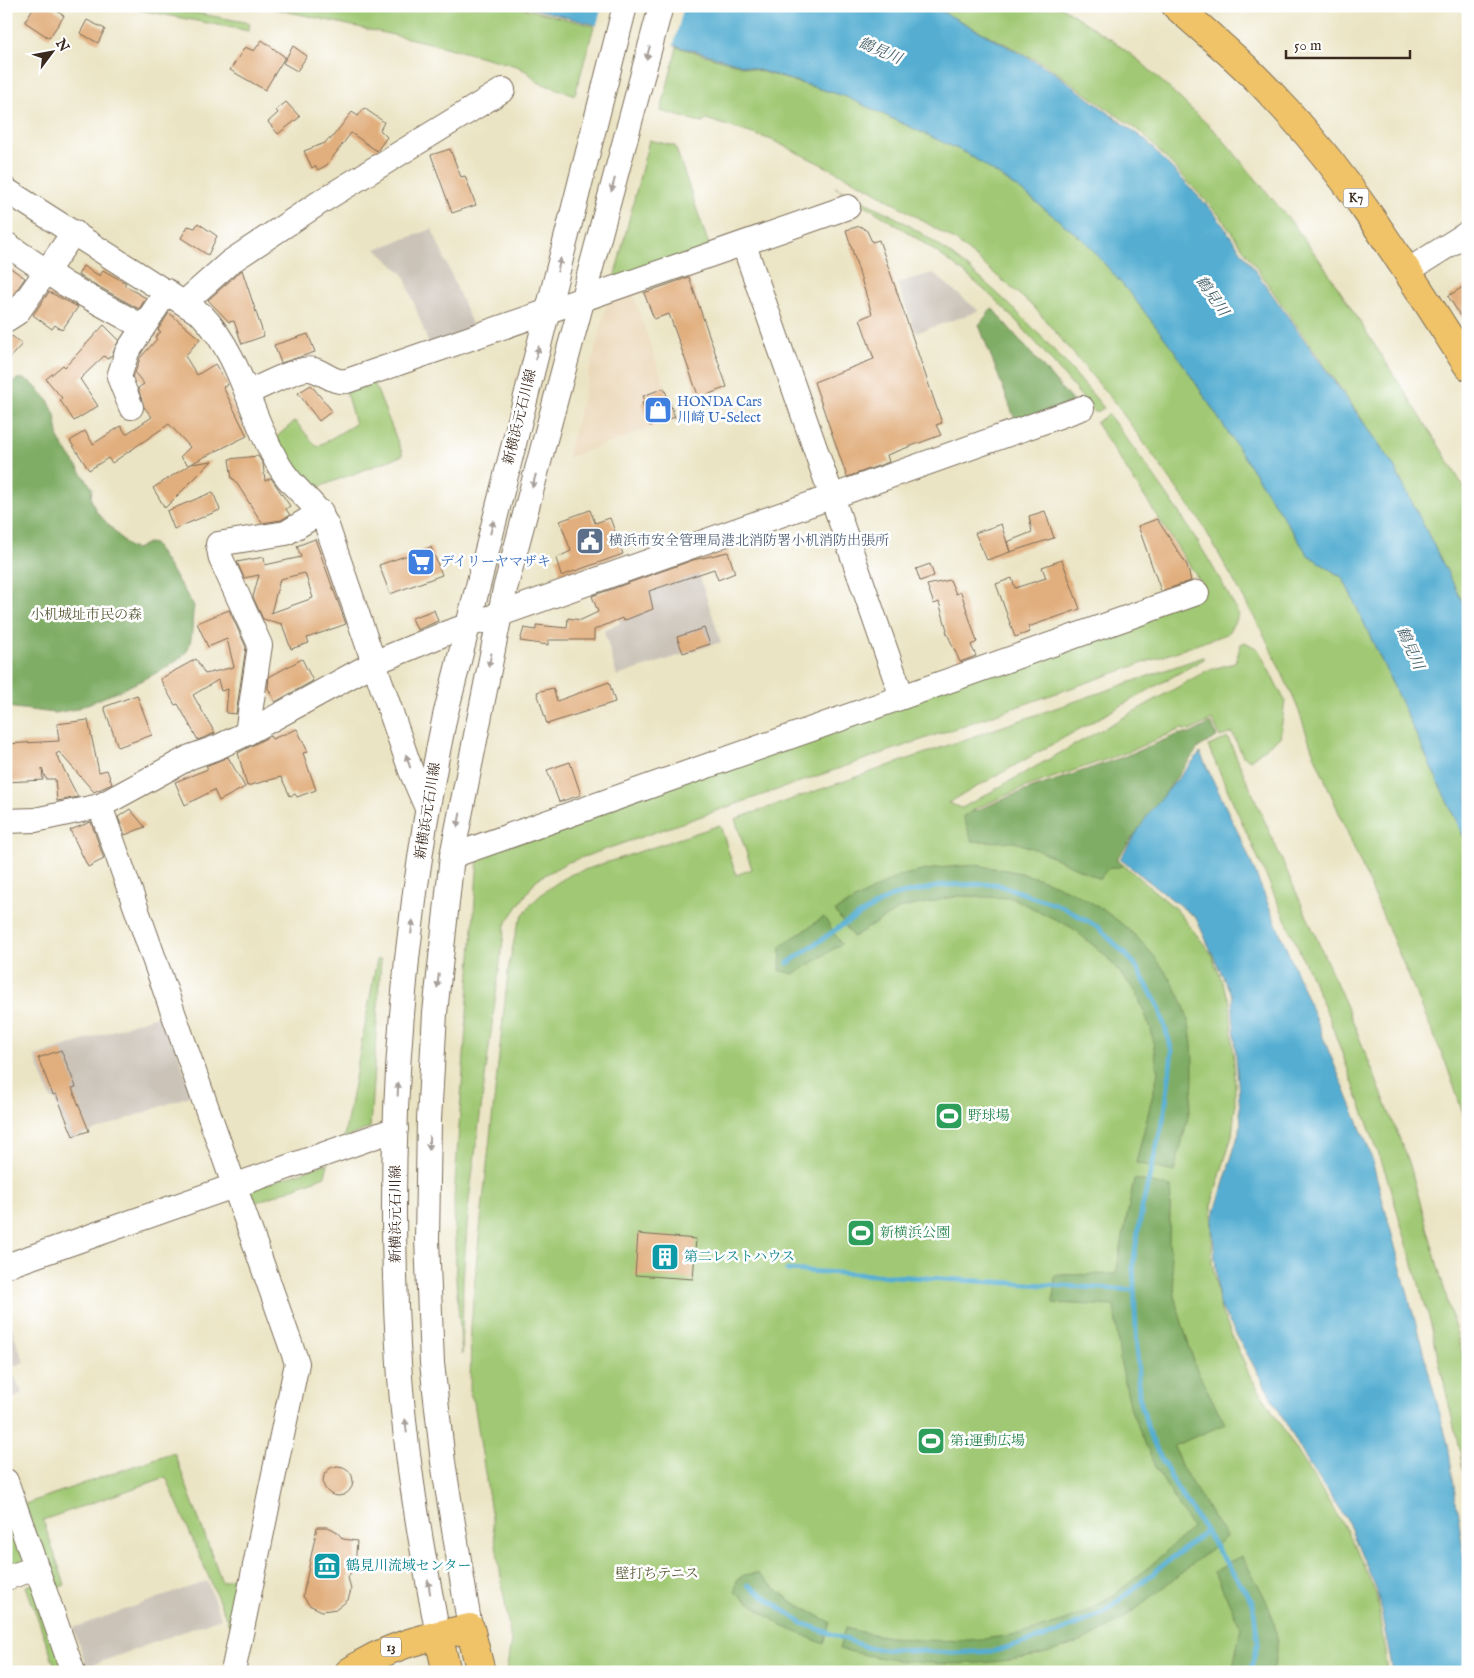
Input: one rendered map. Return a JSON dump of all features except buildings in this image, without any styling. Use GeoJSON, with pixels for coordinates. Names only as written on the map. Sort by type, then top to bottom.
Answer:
{"type":"FeatureCollection","features":[{"type":"Feature","properties":{"kind":"main road","name":"K7"},"geometry":{"type":"LineString","coordinates":[[1166,6],[1225,44]]}},
{"type":"Feature","properties":{"kind":"main road","name":"K7"},"geometry":{"type":"LineString","coordinates":[[1176,6],[1225,44]]}},
{"type":"Feature","properties":{"kind":"main road","name":"K7"},"geometry":{"type":"LineString","coordinates":[[1183,6],[1281,94],[1328,149],[1421,281],[1468,354]]}},
{"type":"Feature","properties":{"kind":"main road","name":"K7"},"geometry":{"type":"LineString","coordinates":[[1188,6],[1276,99],[1324,154],[1416,286],[1468,366]]}},
{"type":"Feature","properties":{"kind":"main road","name":"13"},"geometry":{"type":"LineString","coordinates":[[349,1672],[370,1657],[392,1647],[470,1628]]}},
{"type":"Feature","properties":{"kind":"main road"},"geometry":{"type":"LineString","coordinates":[[470,1628],[481,1672]]}},
{"type":"Feature","properties":{"kind":"main road"},"geometry":{"type":"LineString","coordinates":[[438,1635],[447,1672]]}},
{"type":"Feature","properties":{"kind":"street","name":"新横浜元石川線"},"geometry":{"type":"LineString","coordinates":[[438,1635],[411,1473],[399,1364],[395,1244],[396,1129],[402,1015],[426,806],[466,625],[625,6]]}},
{"type":"Feature","properties":{"kind":"street"},"geometry":{"type":"LineString","coordinates":[[470,1628],[443,1462],[432,1363],[428,1239],[429,1120],[435,1013],[452,856],[500,612],[661,6]]}},
{"type":"Feature","properties":{"kind":"street"},"geometry":{"type":"LineString","coordinates":[[131,407],[119,377],[128,352],[144,327],[175,297],[212,276],[237,257],[322,201],[503,90]]}},
{"type":"Feature","properties":{"kind":"street"},"geometry":{"type":"LineString","coordinates":[[6,190],[175,297],[202,315],[214,328],[234,362],[280,468],[321,512],[426,806]]}},
{"type":"Feature","properties":{"kind":"street"},"geometry":{"type":"LineString","coordinates":[[247,393],[302,370],[313,369],[337,382],[347,381],[848,208]]}},
{"type":"Feature","properties":{"kind":"street"},"geometry":{"type":"LineString","coordinates":[[6,320],[17,313],[74,232]]}},
{"type":"Feature","properties":{"kind":"street"},"geometry":{"type":"LineString","coordinates":[[1420,263],[1468,233]]}},
{"type":"Feature","properties":{"kind":"street"},"geometry":{"type":"LineString","coordinates":[[6,244],[46,273],[144,327]]}},
{"type":"Feature","properties":{"kind":"street"},"geometry":{"type":"LineString","coordinates":[[744,245],[830,497],[902,697]]}},
{"type":"Feature","properties":{"kind":"street"},"geometry":{"type":"LineString","coordinates":[[6,821],[34,820],[100,806],[190,757],[218,748],[247,733],[376,662],[466,625],[1082,408]]}},
{"type":"Feature","properties":{"kind":"street"},"geometry":{"type":"LineString","coordinates":[[247,733],[260,645],[221,559],[218,544],[286,533],[321,512]]}},
{"type":"Feature","properties":{"kind":"street"},"geometry":{"type":"LineString","coordinates":[[452,856],[1197,593]]}},
{"type":"Feature","properties":{"kind":"street"},"geometry":{"type":"LineString","coordinates":[[100,806],[298,1363],[233,1672]]}},
{"type":"Feature","properties":{"kind":"street"},"geometry":{"type":"LineString","coordinates":[[6,1266],[396,1129]]}},
{"type":"Feature","properties":{"kind":"street"},"geometry":{"type":"LineString","coordinates":[[6,1481],[73,1672]]}},
{"type":"Feature","properties":{"kind":"street"},"geometry":{"type":"LineString","coordinates":[[6,1578],[36,1568]]}},
{"type":"Feature","properties":{"kind":"shaded area"},"geometry":{"type":"Polygon","coordinates":[[[432,229],[474,329],[429,345],[404,275],[376,249],[432,229]]]}},
{"type":"Feature","properties":{"kind":"shaded area"},"geometry":{"type":"Polygon","coordinates":[[[933,273],[979,311],[916,333],[897,283],[933,273]]]}},
{"type":"Feature","properties":{"kind":"shaded area"},"geometry":{"type":"Polygon","coordinates":[[[632,292],[676,419],[567,458],[608,300],[632,292]]]}},
{"type":"Feature","properties":{"kind":"shaded area"},"geometry":{"type":"Polygon","coordinates":[[[693,556],[721,642],[617,676],[604,631],[620,623],[608,587],[693,556]]]}},
{"type":"Feature","properties":{"kind":"shaded area"},"geometry":{"type":"Polygon","coordinates":[[[165,1013],[192,1095],[69,1140],[55,1099],[51,1099],[35,1057],[165,1013]]]}},
{"type":"Feature","properties":{"kind":"shaded area"},"geometry":{"type":"Polygon","coordinates":[[[6,1312],[24,1362],[10,1368],[23,1394],[6,1401],[6,1312]]]}},
{"type":"Feature","properties":{"kind":"shaded area"},"geometry":{"type":"Polygon","coordinates":[[[207,1581],[221,1618],[87,1667],[73,1628],[207,1581]]]}},
{"type":"Feature","properties":{"kind":"green space"},"geometry":{"type":"Polygon","coordinates":[[[119,6],[158,6],[250,23],[249,31],[119,6]]]}},
{"type":"Feature","properties":{"kind":"green space"},"geometry":{"type":"Polygon","coordinates":[[[262,6],[514,6],[594,26],[575,95],[537,82],[529,73],[517,66],[430,43],[262,6]]]}},
{"type":"Feature","properties":{"kind":"green space"},"geometry":{"type":"Polygon","coordinates":[[[931,6],[1060,6],[1112,40],[1142,63],[1220,136],[1290,220],[1324,266],[1468,494],[1468,613],[1391,461],[1221,217],[1143,134],[1046,65],[931,6]]]}},
{"type":"Feature","properties":{"kind":"green space"},"geometry":{"type":"Polygon","coordinates":[[[677,47],[844,96],[968,154],[1027,195],[1086,242],[1133,297],[1174,350],[1308,555],[1343,578],[1468,846],[1468,1128],[1447,1066],[1313,752],[1296,703],[1264,635],[1201,522],[1115,403],[1034,307],[956,241],[871,189],[772,140],[706,119],[703,123],[661,111],[677,47]]]}},
{"type":"Feature","properties":{"kind":"green space"},"geometry":{"type":"Polygon","coordinates":[[[649,140],[675,146],[710,248],[614,279],[649,140]]]}},
{"type":"Feature","properties":{"kind":"green space"},"geometry":{"type":"Polygon","coordinates":[[[835,187],[910,226],[938,245],[990,286],[1038,333],[1104,408],[1095,413],[1019,324],[968,276],[920,240],[835,187]]]}},
{"type":"Feature","properties":{"kind":"green space"},"geometry":{"type":"Polygon","coordinates":[[[992,308],[1073,402],[1016,422],[979,325],[992,308]]]}},
{"type":"Feature","properties":{"kind":"green space","name":"小机城址市民の森"},"geometry":{"type":"Polygon","coordinates":[[[20,378],[31,382],[48,400],[55,415],[59,440],[92,488],[91,499],[96,511],[129,547],[136,549],[148,543],[154,544],[194,606],[190,644],[182,657],[155,674],[119,691],[76,709],[55,713],[6,707],[6,385],[20,378]]]}},
{"type":"Feature","properties":{"kind":"green space"},"geometry":{"type":"Polygon","coordinates":[[[374,383],[403,455],[316,488],[297,476],[274,439],[295,421],[317,447],[355,424],[346,392],[374,383]]]}},
{"type":"Feature","properties":{"kind":"green space"},"geometry":{"type":"Polygon","coordinates":[[[1108,414],[1178,511],[1225,588],[1239,615],[1227,634],[566,863],[536,880],[505,925],[469,1200],[463,1280],[462,1355],[456,1280],[454,1198],[478,857],[1203,586],[1096,423],[1108,414]]]}},
{"type":"Feature","properties":{"kind":"green space","name":"新横浜公園"},"geometry":{"type":"Polygon","coordinates":[[[1245,642],[1258,649],[1285,701],[1280,737],[1250,760],[1243,756],[1232,733],[1220,737],[1212,720],[1190,731],[1181,729],[1125,753],[1026,787],[972,810],[1102,847],[1176,909],[1211,953],[1230,1002],[1235,1080],[1235,1108],[1232,1135],[1212,1203],[1212,1262],[1221,1311],[1249,1374],[1352,1539],[1376,1594],[1388,1672],[508,1672],[507,1666],[511,1642],[474,1402],[470,1394],[471,1326],[509,964],[516,931],[524,913],[542,894],[572,874],[720,825],[736,875],[752,869],[735,819],[1203,657],[1204,659],[948,803],[962,808],[1208,670],[1235,663],[1241,644],[1245,642]]]}},
{"type":"Feature","properties":{"kind":"green space"},"geometry":{"type":"Polygon","coordinates":[[[1211,723],[1217,737],[1199,747],[1116,860],[1123,866],[1107,869],[1100,879],[1045,853],[1015,842],[972,841],[963,816],[1016,794],[1123,757],[1179,734],[1190,734],[1211,723]]]}},
{"type":"Feature","properties":{"kind":"green space"},"geometry":{"type":"Polygon","coordinates":[[[1228,738],[1347,1007],[1409,1162],[1468,1375],[1468,1496],[1430,1321],[1386,1174],[1328,1015],[1208,746],[1228,738]]]}},
{"type":"Feature","properties":{"kind":"green space"},"geometry":{"type":"Polygon","coordinates":[[[975,865],[1014,872],[1045,881],[1092,903],[1114,917],[1133,934],[1167,974],[1187,1014],[1191,1033],[1193,1062],[1190,1109],[1174,1172],[1136,1163],[1158,1073],[1151,1029],[1136,992],[1105,955],[1071,927],[1012,898],[959,896],[901,908],[853,937],[835,911],[898,876],[937,868],[975,865]]]}},
{"type":"Feature","properties":{"kind":"green space"},"geometry":{"type":"Polygon","coordinates":[[[824,917],[841,944],[795,974],[780,971],[781,946],[824,917]]]}},
{"type":"Feature","properties":{"kind":"green space"},"geometry":{"type":"Polygon","coordinates":[[[377,959],[381,960],[370,1128],[344,1138],[377,959]]]}},
{"type":"Feature","properties":{"kind":"green space"},"geometry":{"type":"Polygon","coordinates":[[[328,1163],[325,1176],[252,1204],[247,1190],[328,1163]]]}},
{"type":"Feature","properties":{"kind":"green space"},"geometry":{"type":"Polygon","coordinates":[[[1134,1179],[1171,1187],[1169,1241],[1176,1303],[1196,1368],[1225,1424],[1174,1446],[1182,1468],[1226,1537],[1122,1619],[1097,1634],[1070,1646],[1013,1660],[953,1664],[888,1659],[839,1649],[845,1628],[905,1639],[937,1641],[970,1640],[1002,1637],[1063,1621],[1091,1609],[1118,1592],[1192,1528],[1155,1467],[1131,1410],[1120,1360],[1114,1306],[1053,1303],[1055,1275],[1116,1274],[1134,1179]]]}},
{"type":"Feature","properties":{"kind":"green space"},"geometry":{"type":"Polygon","coordinates":[[[174,1452],[222,1582],[242,1574],[231,1629],[166,1477],[43,1520],[65,1585],[54,1589],[25,1504],[174,1452]]]}},
{"type":"Feature","properties":{"kind":"green space"},"geometry":{"type":"Polygon","coordinates":[[[6,1505],[28,1563],[10,1567],[6,1556],[6,1505]]]}},
{"type":"Feature","properties":{"kind":"green space"},"geometry":{"type":"Polygon","coordinates":[[[1241,1556],[1264,1596],[1275,1626],[1277,1641],[1276,1657],[1272,1672],[1232,1672],[1241,1627],[1214,1572],[1241,1556]]]}},
{"type":"Feature","properties":{"kind":"green space"},"geometry":{"type":"Polygon","coordinates":[[[757,1573],[791,1601],[830,1622],[824,1644],[782,1626],[735,1592],[737,1580],[744,1575],[757,1573]]]}},
{"type":"Feature","properties":{"kind":"green space"},"geometry":{"type":"Polygon","coordinates":[[[35,1583],[65,1672],[57,1672],[26,1586],[35,1583]]]}},
{"type":"Feature","properties":{"kind":"water","name":"鶴見川"},"geometry":{"type":"Polygon","coordinates":[[[524,6],[932,6],[1051,70],[1145,140],[1214,213],[1391,461],[1468,613],[1468,846],[1343,578],[1308,555],[1174,350],[1133,297],[1086,242],[1027,195],[968,154],[844,96],[699,52],[524,6]]]}},
{"type":"Feature","properties":{"kind":"water"},"geometry":{"type":"Polygon","coordinates":[[[1200,753],[1243,843],[1369,1149],[1448,1444],[1468,1586],[1468,1672],[1393,1672],[1377,1591],[1347,1520],[1310,1466],[1219,1304],[1212,1222],[1241,1126],[1232,996],[1196,918],[1120,859],[1151,810],[1200,753]]]}},
{"type":"Feature","properties":{"kind":"pier"},"geometry":{"type":"Polygon","coordinates":[[[602,6],[684,6],[673,48],[596,28],[602,6]]]}},
{"type":"Feature","properties":{"kind":"waterway"},"geometry":{"type":"LineString","coordinates":[[788,963],[844,924],[892,896],[945,885],[996,884],[1063,907],[1099,928],[1134,963],[1159,1007],[1172,1051],[1165,1112],[1142,1208],[1133,1263],[1139,1396],[1150,1436],[1175,1485],[1253,1603],[1258,1642],[1250,1672]]}},
{"type":"Feature","properties":{"kind":"waterway"},"geometry":{"type":"LineString","coordinates":[[787,1270],[1134,1290]]}},
{"type":"Feature","properties":{"kind":"waterway"},"geometry":{"type":"LineString","coordinates":[[748,1585],[802,1623],[869,1648],[953,1653],[995,1651],[1054,1634],[1103,1613],[1205,1532]]}},
{"type":"Feature","properties":{"kind":"place","name":"HONDA Cars 川崎 U-Select"},"geometry":{"type":"Point","coordinates":[658,410]}},
{"type":"Feature","properties":{"kind":"place","name":"横浜市安全管理局港北消防署小机消防出張所"},"geometry":{"type":"Point","coordinates":[590,541]}},
{"type":"Feature","properties":{"kind":"place","name":"デイリーヤマザキ"},"geometry":{"type":"Point","coordinates":[421,562]}},
{"type":"Feature","properties":{"kind":"place","name":"野球場"},"geometry":{"type":"Point","coordinates":[949,1116]}},
{"type":"Feature","properties":{"kind":"place","name":"新横浜公園"},"geometry":{"type":"Point","coordinates":[861,1233]}},
{"type":"Feature","properties":{"kind":"place","name":"第二レストハウス"},"geometry":{"type":"Point","coordinates":[665,1257]}},
{"type":"Feature","properties":{"kind":"place","name":"第1運動広場"},"geometry":{"type":"Point","coordinates":[931,1441]}},
{"type":"Feature","properties":{"kind":"place","name":"鶴見川流域センター"},"geometry":{"type":"Point","coordinates":[327,1566]}},
{"type":"Feature","properties":{"kind":"park label","name":"壁打ちテニス"},"geometry":{"type":"Point","coordinates":[657,1574]}}]}
